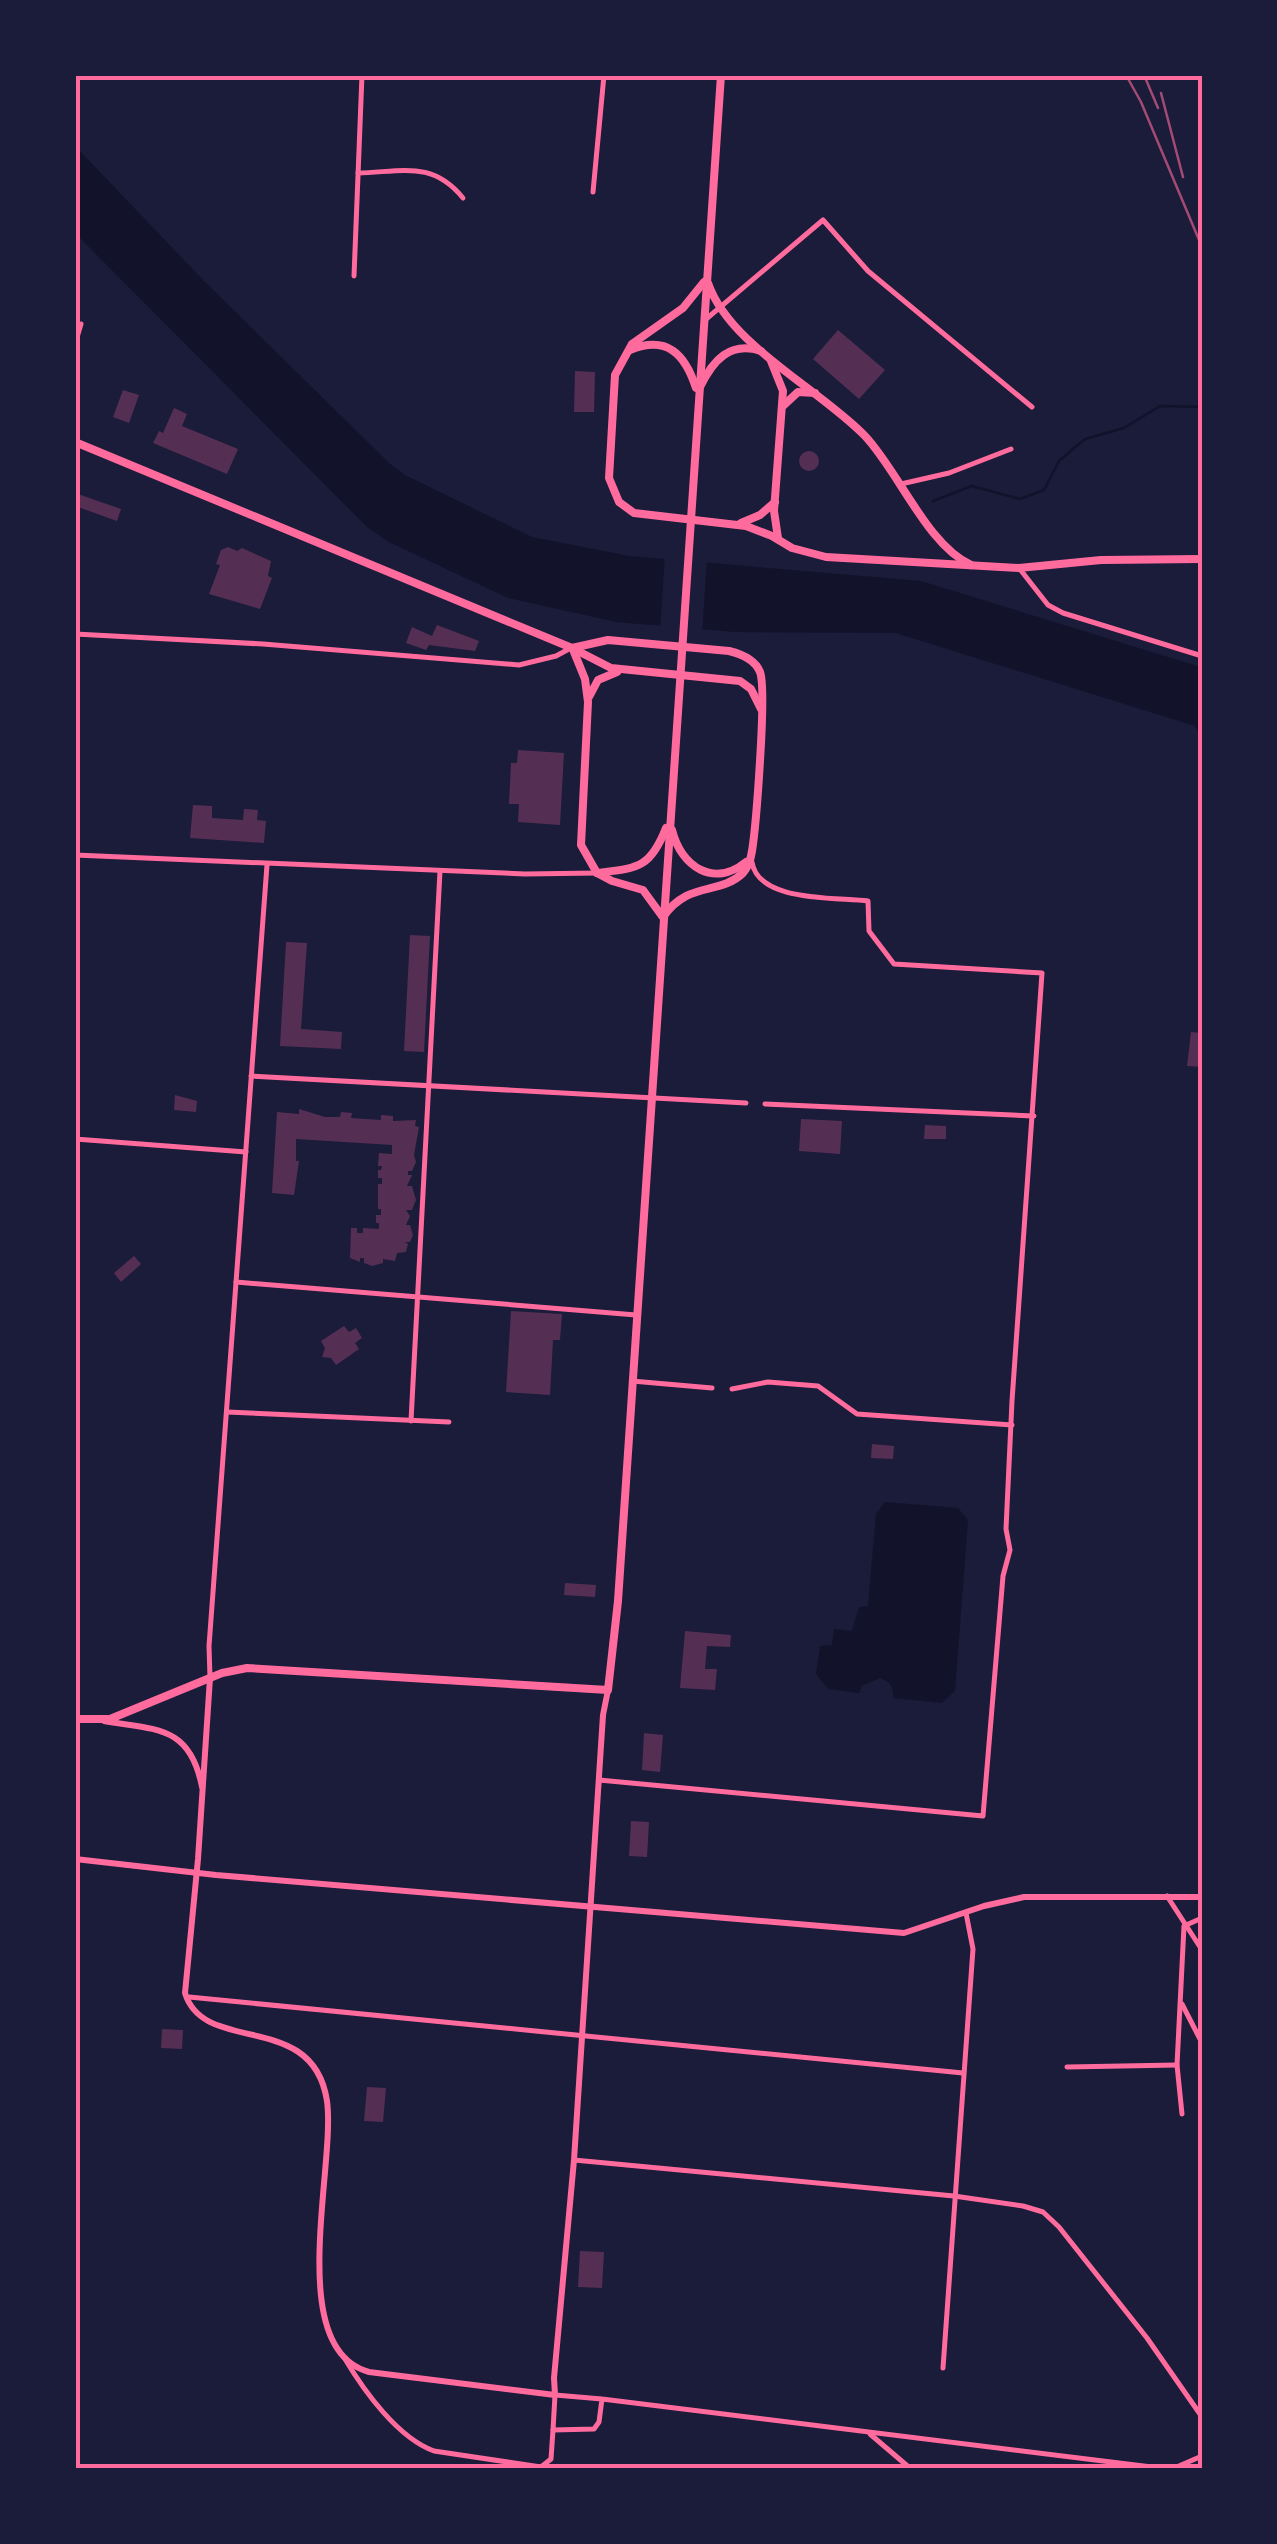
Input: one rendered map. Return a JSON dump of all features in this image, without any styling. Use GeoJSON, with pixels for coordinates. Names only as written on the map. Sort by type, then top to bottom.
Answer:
{"type":"FeatureCollection","features":[{"type":"Feature","properties":{"kind":"main road"},"geometry":{"type":"LineString","coordinates":[[75,1719],[103,1720],[210,1678],[247,1668],[608,1690],[720,75]]}},
{"type":"Feature","properties":{"kind":"main road"},"geometry":{"type":"LineString","coordinates":[[707,278],[719,308],[766,354],[827,400],[868,439],[950,551],[980,568]]}},
{"type":"Feature","properties":{"kind":"main road"},"geometry":{"type":"LineString","coordinates":[[707,278],[692,300],[632,344],[613,384],[609,478],[614,494],[627,510],[641,516],[730,524],[764,532],[780,542],[826,556],[980,568],[1100,560],[1202,559]]}},
{"type":"Feature","properties":{"kind":"main road"},"geometry":{"type":"LineString","coordinates":[[623,356],[642,346],[666,345],[682,357],[697,393]]}},
{"type":"Feature","properties":{"kind":"main road"},"geometry":{"type":"LineString","coordinates":[[697,393],[717,359],[728,352],[749,348],[766,354],[781,382],[783,406],[774,528],[780,542]]}},
{"type":"Feature","properties":{"kind":"main road"},"geometry":{"type":"LineString","coordinates":[[783,406],[792,396],[806,391],[827,400]]}},
{"type":"Feature","properties":{"kind":"main road"},"geometry":{"type":"LineString","coordinates":[[75,442],[572,648],[600,664],[622,670],[732,679],[751,689],[761,708]]}},
{"type":"Feature","properties":{"kind":"main road"},"geometry":{"type":"LineString","coordinates":[[730,524],[751,520],[775,502]]}},
{"type":"Feature","properties":{"kind":"main road"},"geometry":{"type":"LineString","coordinates":[[572,648],[608,640],[729,651],[748,657],[760,672],[752,854],[743,872],[684,895],[662,918]]}},
{"type":"Feature","properties":{"kind":"main road"},"geometry":{"type":"LineString","coordinates":[[572,648],[585,680],[588,702],[580,835],[587,860],[612,882],[643,890],[662,918]]}},
{"type":"Feature","properties":{"kind":"main road"},"geometry":{"type":"LineString","coordinates":[[588,702],[598,680],[622,670]]}},
{"type":"Feature","properties":{"kind":"main road"},"geometry":{"type":"LineString","coordinates":[[670,820],[680,852],[701,872],[730,872],[752,854]]}},
{"type":"Feature","properties":{"kind":"main road"},"geometry":{"type":"LineString","coordinates":[[598,872],[626,871],[646,862],[657,849],[670,820]]}},
{"type":"Feature","properties":{"kind":"street"},"geometry":{"type":"LineString","coordinates":[[354,276],[362,75]]}},
{"type":"Feature","properties":{"kind":"street"},"geometry":{"type":"LineString","coordinates":[[593,192],[604,75]]}},
{"type":"Feature","properties":{"kind":"street"},"geometry":{"type":"LineString","coordinates":[[358,173],[431,172],[443,176],[464,198]]}},
{"type":"Feature","properties":{"kind":"street"},"geometry":{"type":"LineString","coordinates":[[703,322],[822,220],[868,271],[1032,406]]}},
{"type":"Feature","properties":{"kind":"street"},"geometry":{"type":"LineString","coordinates":[[75,344],[82,324]]}},
{"type":"Feature","properties":{"kind":"street"},"geometry":{"type":"LineString","coordinates":[[901,484],[948,473],[1011,449]]}},
{"type":"Feature","properties":{"kind":"street"},"geometry":{"type":"LineString","coordinates":[[1019,568],[1048,605],[1202,656]]}},
{"type":"Feature","properties":{"kind":"street"},"geometry":{"type":"LineString","coordinates":[[75,634],[519,664],[556,656],[572,648]]}},
{"type":"Feature","properties":{"kind":"street"},"geometry":{"type":"LineString","coordinates":[[599,1780],[983,1816],[1003,1576],[1010,1550],[1006,1529],[1042,973],[894,964],[869,931],[868,901],[774,891],[754,874],[752,854]]}},
{"type":"Feature","properties":{"kind":"street"},"geometry":{"type":"LineString","coordinates":[[75,855],[440,871],[568,875],[598,872]]}},
{"type":"Feature","properties":{"kind":"street"},"geometry":{"type":"LineString","coordinates":[[267,864],[186,1998],[196,2013],[212,2023],[293,2046],[312,2064],[321,2080],[327,2101],[321,2308],[328,2336],[345,2359],[396,2426],[418,2444],[541,2467],[551,2459],[603,1716],[608,1690]]}},
{"type":"Feature","properties":{"kind":"street"},"geometry":{"type":"LineString","coordinates":[[411,1420],[440,871]]}},
{"type":"Feature","properties":{"kind":"street"},"geometry":{"type":"LineString","coordinates":[[252,1076],[746,1103]]}},
{"type":"Feature","properties":{"kind":"street"},"geometry":{"type":"LineString","coordinates":[[764,1104],[1034,1116]]}},
{"type":"Feature","properties":{"kind":"street"},"geometry":{"type":"LineString","coordinates":[[75,1139],[246,1152]]}},
{"type":"Feature","properties":{"kind":"street"},"geometry":{"type":"LineString","coordinates":[[236,1282],[636,1315]]}},
{"type":"Feature","properties":{"kind":"street"},"geometry":{"type":"LineString","coordinates":[[632,1381],[712,1388]]}},
{"type":"Feature","properties":{"kind":"street"},"geometry":{"type":"LineString","coordinates":[[732,1389],[768,1382],[818,1386],[857,1414],[1012,1425]]}},
{"type":"Feature","properties":{"kind":"street"},"geometry":{"type":"LineString","coordinates":[[226,1412],[449,1422]]}},
{"type":"Feature","properties":{"kind":"street"},"geometry":{"type":"LineString","coordinates":[[103,1720],[164,1732],[184,1742],[195,1758],[203,1796]]}},
{"type":"Feature","properties":{"kind":"street"},"geometry":{"type":"LineString","coordinates":[[75,1859],[904,1933],[1024,1898],[1202,1897]]}},
{"type":"Feature","properties":{"kind":"street"},"geometry":{"type":"LineString","coordinates":[[1167,1896],[1202,1950]]}},
{"type":"Feature","properties":{"kind":"street"},"geometry":{"type":"LineString","coordinates":[[943,2368],[973,1950],[966,1912]]}},
{"type":"Feature","properties":{"kind":"street"},"geometry":{"type":"LineString","coordinates":[[1184,1926],[1202,1918]]}},
{"type":"Feature","properties":{"kind":"street"},"geometry":{"type":"LineString","coordinates":[[1182,2114],[1177,2065],[1184,1926]]}},
{"type":"Feature","properties":{"kind":"street"},"geometry":{"type":"LineString","coordinates":[[186,1998],[962,2074]]}},
{"type":"Feature","properties":{"kind":"street"},"geometry":{"type":"LineString","coordinates":[[1181,2002],[1202,2042]]}},
{"type":"Feature","properties":{"kind":"street"},"geometry":{"type":"LineString","coordinates":[[1067,2067],[1177,2065]]}},
{"type":"Feature","properties":{"kind":"street"},"geometry":{"type":"LineString","coordinates":[[574,2160],[954,2196],[1042,2212],[1059,2227],[1147,2338],[1202,2416]]}},
{"type":"Feature","properties":{"kind":"street"},"geometry":{"type":"LineString","coordinates":[[345,2359],[358,2370],[369,2372],[1170,2469],[1202,2456]]}},
{"type":"Feature","properties":{"kind":"street"},"geometry":{"type":"LineString","coordinates":[[553,2430],[594,2429],[599,2422],[602,2399]]}},
{"type":"Feature","properties":{"kind":"street"},"geometry":{"type":"LineString","coordinates":[[867,2432],[911,2469]]}},
{"type":"Feature","properties":{"kind":"shaded area"},"geometry":{"type":"Polygon","coordinates":[[[75,146],[203,280],[405,475],[532,537],[629,556],[921,581],[1197,666],[1202,668],[1202,738],[1195,726],[896,633],[736,632],[616,622],[508,598],[389,542],[367,527],[75,233],[75,146]]]}},
{"type":"Feature","properties":{"kind":"shaded area"},"geometry":{"type":"Polygon","coordinates":[[[885,1502],[958,1508],[968,1520],[955,1691],[942,1703],[893,1698],[891,1685],[880,1678],[862,1686],[859,1693],[828,1689],[816,1674],[820,1646],[832,1645],[834,1629],[852,1631],[859,1607],[868,1606],[876,1514],[885,1502]]]}},
{"type":"Feature","properties":{"kind":"pier"},"geometry":{"type":"Polygon","coordinates":[[[665,554],[707,558],[702,635],[660,631],[665,554]]]}},
{"type":"Feature","properties":{"kind":"building"},"geometry":{"type":"Polygon","coordinates":[[[838,330],[885,370],[859,399],[813,359],[838,330]]]}},
{"type":"Feature","properties":{"kind":"building"},"geometry":{"type":"Polygon","coordinates":[[[575,371],[595,372],[594,412],[574,412],[575,371]]]}},
{"type":"Feature","properties":{"kind":"building"},"geometry":{"type":"Polygon","coordinates":[[[123,390],[139,395],[129,423],[113,417],[123,390]]]}},
{"type":"Feature","properties":{"kind":"building"},"geometry":{"type":"Polygon","coordinates":[[[174,408],[187,414],[182,426],[238,449],[227,474],[153,443],[159,431],[163,433],[174,408]]]}},
{"type":"Feature","properties":{"kind":"building"},"geometry":{"type":"Polygon","coordinates":[[[809,451],[819,461],[809,471],[799,461],[809,451]]]}},
{"type":"Feature","properties":{"kind":"building"},"geometry":{"type":"Polygon","coordinates":[[[75,493],[121,509],[117,521],[78,507],[75,515],[75,493]]]}},
{"type":"Feature","properties":{"kind":"building"},"geometry":{"type":"Polygon","coordinates":[[[228,547],[237,551],[242,548],[271,561],[268,576],[272,578],[260,609],[209,594],[221,550],[228,547]]]}},
{"type":"Feature","properties":{"kind":"building"},"geometry":{"type":"Polygon","coordinates":[[[437,625],[479,641],[475,651],[429,645],[426,650],[406,643],[412,627],[432,636],[437,625]]]}},
{"type":"Feature","properties":{"kind":"building"},"geometry":{"type":"Polygon","coordinates":[[[518,750],[564,753],[560,825],[518,822],[519,804],[509,804],[511,763],[517,763],[518,750]]]}},
{"type":"Feature","properties":{"kind":"building"},"geometry":{"type":"Polygon","coordinates":[[[193,805],[212,806],[212,818],[243,820],[244,809],[258,810],[257,820],[266,821],[264,843],[190,838],[193,805]]]}},
{"type":"Feature","properties":{"kind":"building"},"geometry":{"type":"Polygon","coordinates":[[[410,935],[430,936],[424,1052],[404,1051],[410,935]]]}},
{"type":"Feature","properties":{"kind":"building"},"geometry":{"type":"Polygon","coordinates":[[[286,942],[307,943],[301,1029],[342,1032],[341,1049],[280,1046],[286,942]]]}},
{"type":"Feature","properties":{"kind":"building"},"geometry":{"type":"Polygon","coordinates":[[[1191,1032],[1202,1033],[1202,1067],[1187,1066],[1191,1032]]]}},
{"type":"Feature","properties":{"kind":"building"},"geometry":{"type":"Polygon","coordinates":[[[175,1095],[197,1101],[196,1112],[174,1110],[175,1095]]]}},
{"type":"Feature","properties":{"kind":"building"},"geometry":{"type":"Polygon","coordinates":[[[299,1109],[325,1117],[340,1117],[341,1112],[352,1113],[351,1118],[381,1120],[381,1115],[393,1116],[393,1121],[416,1120],[416,1162],[408,1171],[412,1175],[407,1186],[412,1186],[416,1200],[412,1210],[406,1210],[410,1216],[406,1225],[410,1225],[413,1235],[410,1242],[405,1242],[406,1252],[397,1253],[395,1261],[383,1259],[383,1263],[372,1266],[364,1263],[364,1258],[360,1262],[350,1258],[351,1228],[357,1228],[357,1233],[363,1233],[363,1228],[379,1229],[379,1153],[392,1154],[392,1145],[296,1139],[299,1161],[294,1195],[272,1193],[277,1112],[299,1114],[299,1109]]]}},
{"type":"Feature","properties":{"kind":"building"},"geometry":{"type":"Polygon","coordinates":[[[801,1119],[842,1121],[840,1154],[799,1151],[801,1119]]]}},
{"type":"Feature","properties":{"kind":"building"},"geometry":{"type":"Polygon","coordinates":[[[925,1125],[946,1126],[946,1139],[924,1139],[925,1125]]]}},
{"type":"Feature","properties":{"kind":"building"},"geometry":{"type":"Polygon","coordinates":[[[134,1256],[141,1264],[121,1282],[114,1273],[134,1256]]]}},
{"type":"Feature","properties":{"kind":"building"},"geometry":{"type":"Polygon","coordinates":[[[511,1311],[562,1314],[560,1340],[553,1340],[550,1395],[506,1392],[511,1311]]]}},
{"type":"Feature","properties":{"kind":"building"},"geometry":{"type":"Polygon","coordinates":[[[344,1326],[349,1332],[356,1328],[362,1338],[355,1343],[359,1349],[336,1365],[331,1358],[322,1357],[325,1348],[321,1341],[344,1326]]]}},
{"type":"Feature","properties":{"kind":"building"},"geometry":{"type":"Polygon","coordinates":[[[872,1444],[894,1446],[893,1459],[871,1458],[872,1444]]]}},
{"type":"Feature","properties":{"kind":"building"},"geometry":{"type":"Polygon","coordinates":[[[565,1583],[596,1585],[595,1597],[564,1595],[565,1583]]]}},
{"type":"Feature","properties":{"kind":"building"},"geometry":{"type":"Polygon","coordinates":[[[685,1631],[731,1635],[730,1647],[707,1646],[705,1669],[717,1669],[715,1690],[680,1688],[685,1631]]]}},
{"type":"Feature","properties":{"kind":"building"},"geometry":{"type":"Polygon","coordinates":[[[644,1733],[663,1735],[660,1772],[642,1770],[644,1733]]]}},
{"type":"Feature","properties":{"kind":"building"},"geometry":{"type":"Polygon","coordinates":[[[631,1821],[649,1822],[647,1857],[629,1856],[631,1821]]]}},
{"type":"Feature","properties":{"kind":"building"},"geometry":{"type":"Polygon","coordinates":[[[162,2029],[183,2030],[182,2049],[161,2048],[162,2029]]]}},
{"type":"Feature","properties":{"kind":"building"},"geometry":{"type":"Polygon","coordinates":[[[367,2087],[386,2088],[383,2122],[364,2121],[367,2087]]]}},
{"type":"Feature","properties":{"kind":"building"},"geometry":{"type":"Polygon","coordinates":[[[580,2251],[604,2252],[602,2288],[578,2287],[580,2251]]]}},
{"type":"Feature","properties":{"kind":"waterway"},"geometry":{"type":"LineString","coordinates":[[933,501],[972,486],[1020,499],[1044,490],[1059,461],[1085,439],[1124,428],[1160,406],[1202,407]]}},
{"type":"Feature","properties":{"kind":"railway"},"geometry":{"type":"LineString","coordinates":[[1126,75],[1202,247]]}},
{"type":"Feature","properties":{"kind":"railway"},"geometry":{"type":"LineString","coordinates":[[1144,75],[1158,108]]}},
{"type":"Feature","properties":{"kind":"railway"},"geometry":{"type":"LineString","coordinates":[[1161,93],[1183,177]]}}]}
